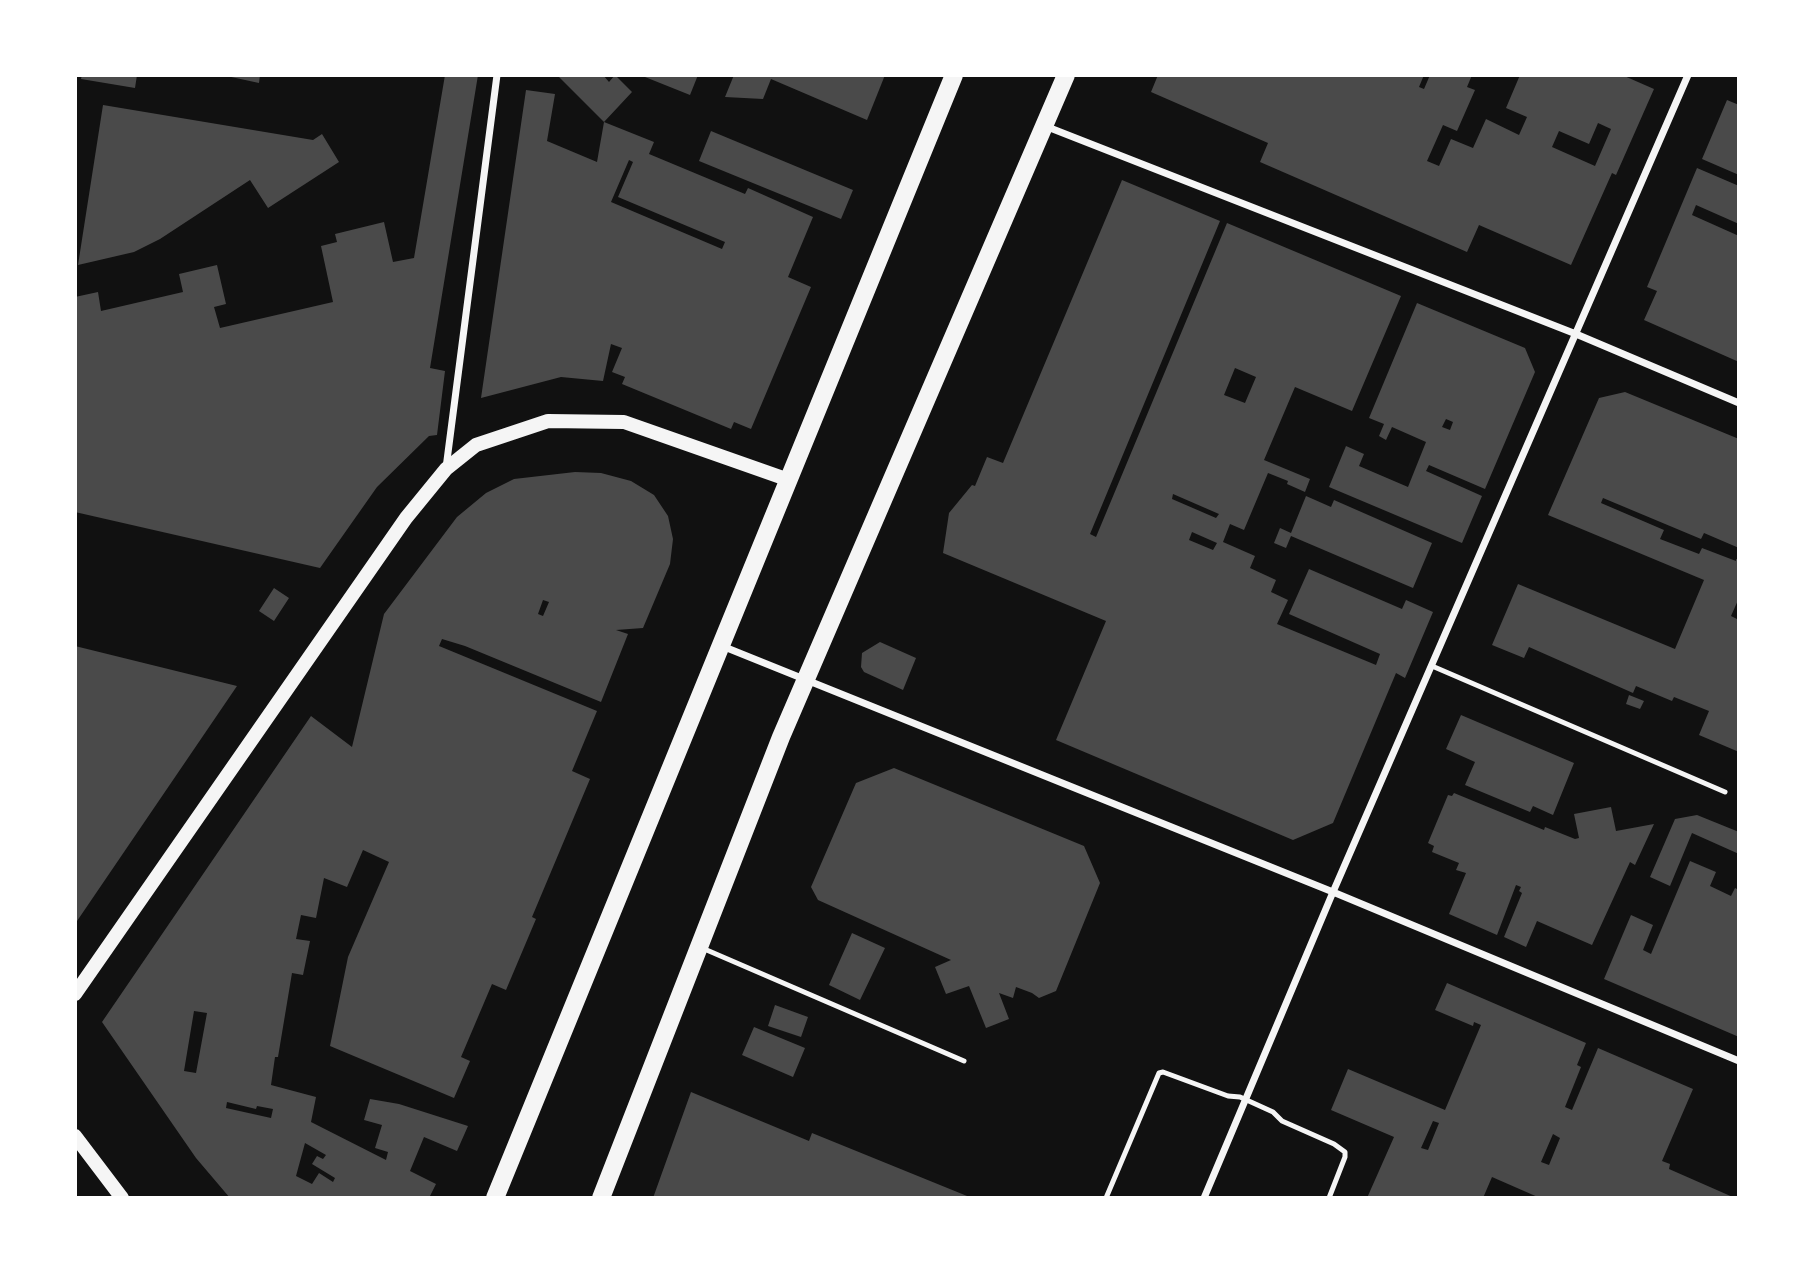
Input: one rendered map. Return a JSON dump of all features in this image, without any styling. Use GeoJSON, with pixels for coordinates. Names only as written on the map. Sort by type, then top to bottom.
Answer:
{"type":"FeatureCollection","features":[{"type":"Feature","properties":{"kind":"main road"},"geometry":{"type":"LineString","coordinates":[[495,1198],[954,75]]}},
{"type":"Feature","properties":{"kind":"main road"},"geometry":{"type":"LineString","coordinates":[[601,1198],[781,737],[1066,75]]}},
{"type":"Feature","properties":{"kind":"main road"},"geometry":{"type":"LineString","coordinates":[[75,994],[406,518],[446,469],[477,445],[548,421],[624,422],[789,480]]}},
{"type":"Feature","properties":{"kind":"main road"},"geometry":{"type":"LineString","coordinates":[[75,1136],[122,1198]]}},
{"type":"Feature","properties":{"kind":"street"},"geometry":{"type":"LineString","coordinates":[[446,469],[497,75]]}},
{"type":"Feature","properties":{"kind":"street"},"geometry":{"type":"LineString","coordinates":[[1204,1198],[1333,892],[1688,75]]}},
{"type":"Feature","properties":{"kind":"street"},"geometry":{"type":"LineString","coordinates":[[1045,126],[1576,334],[1739,403]]}},
{"type":"Feature","properties":{"kind":"street"},"geometry":{"type":"LineString","coordinates":[[721,645],[1333,892],[1739,1061]]}},
{"type":"Feature","properties":{"kind":"lane"},"geometry":{"type":"LineString","coordinates":[[1432,666],[1725,792]]}},
{"type":"Feature","properties":{"kind":"lane"},"geometry":{"type":"LineString","coordinates":[[699,947],[964,1061]]}},
{"type":"Feature","properties":{"kind":"lane"},"geometry":{"type":"LineString","coordinates":[[1106,1198],[1159,1073],[1172,1073],[1227,1097],[1240,1097],[1273,1112],[1282,1121],[1335,1144],[1345,1152],[1345,1157],[1329,1198]]}},
{"type":"Feature","properties":{"kind":"building"},"geometry":{"type":"Polygon","coordinates":[[[82,75],[137,75],[135,88],[81,79],[82,75]]]}},
{"type":"Feature","properties":{"kind":"building"},"geometry":{"type":"Polygon","coordinates":[[[222,75],[260,75],[259,83],[222,75]]]}},
{"type":"Feature","properties":{"kind":"building"},"geometry":{"type":"Polygon","coordinates":[[[445,75],[478,75],[430,368],[445,371],[437,435],[429,436],[377,487],[320,568],[75,512],[75,297],[98,292],[101,311],[183,292],[179,274],[217,265],[226,304],[214,307],[220,328],[333,302],[321,246],[337,242],[335,234],[384,222],[393,262],[414,258],[445,75]]]}},
{"type":"Feature","properties":{"kind":"building"},"geometry":{"type":"Polygon","coordinates":[[[557,75],[603,75],[609,82],[615,75],[632,92],[604,122],[557,75]]]}},
{"type":"Feature","properties":{"kind":"building"},"geometry":{"type":"Polygon","coordinates":[[[698,75],[690,95],[645,77],[698,75]]]}},
{"type":"Feature","properties":{"kind":"building"},"geometry":{"type":"Polygon","coordinates":[[[734,75],[885,75],[867,120],[771,79],[763,99],[725,97],[734,75]]]}},
{"type":"Feature","properties":{"kind":"building"},"geometry":{"type":"Polygon","coordinates":[[[1158,75],[1424,75],[1419,87],[1424,89],[1430,75],[1472,75],[1467,87],[1475,90],[1457,131],[1443,125],[1427,161],[1439,166],[1451,139],[1473,148],[1486,119],[1519,135],[1527,117],[1506,108],[1520,75],[1622,75],[1654,89],[1616,175],[1612,173],[1571,265],[1479,225],[1467,252],[1260,162],[1268,143],[1151,92],[1158,75]],[[1598,123],[1589,144],[1559,131],[1552,147],[1595,166],[1611,129],[1598,123]]]}},
{"type":"Feature","properties":{"kind":"building"},"geometry":{"type":"Polygon","coordinates":[[[526,90],[555,94],[547,141],[597,162],[604,122],[654,142],[649,154],[745,194],[748,188],[813,217],[788,277],[811,287],[751,429],[734,422],[731,429],[622,384],[625,377],[612,372],[622,348],[611,344],[603,381],[561,377],[481,398],[526,90]],[[629,160],[611,202],[722,249],[725,242],[618,197],[633,162],[629,160]]]}},
{"type":"Feature","properties":{"kind":"building"},"geometry":{"type":"Polygon","coordinates":[[[1727,100],[1739,105],[1739,175],[1702,159],[1727,100]]]}},
{"type":"Feature","properties":{"kind":"building"},"geometry":{"type":"Polygon","coordinates":[[[103,105],[313,140],[322,134],[339,162],[268,208],[250,180],[160,239],[134,252],[78,265],[103,105]]]}},
{"type":"Feature","properties":{"kind":"building"},"geometry":{"type":"Polygon","coordinates":[[[711,131],[853,190],[841,219],[699,161],[711,131]]]}},
{"type":"Feature","properties":{"kind":"building"},"geometry":{"type":"Polygon","coordinates":[[[1697,168],[1739,186],[1739,224],[1696,205],[1692,215],[1739,236],[1739,362],[1644,320],[1657,291],[1647,287],[1697,168]]]}},
{"type":"Feature","properties":{"kind":"building"},"geometry":{"type":"Polygon","coordinates":[[[1122,180],[1220,221],[1090,534],[1096,537],[1227,223],[1401,296],[1352,411],[1295,387],[1264,460],[1310,479],[1305,492],[1268,473],[1244,530],[1230,524],[1223,542],[1255,556],[1250,568],[1276,580],[1271,592],[1288,600],[1277,624],[1376,665],[1380,654],[1289,614],[1309,569],[1402,609],[1406,600],[1433,612],[1405,678],[1396,673],[1333,823],[1293,840],[1056,740],[1106,621],[943,553],[949,513],[972,485],[975,486],[987,457],[1003,463],[1122,180]],[[1235,368],[1224,395],[1245,403],[1256,377],[1235,368]],[[1173,494],[1172,499],[1216,518],[1219,514],[1173,494]],[[1192,532],[1189,540],[1213,550],[1217,543],[1192,532]]]}},
{"type":"Feature","properties":{"kind":"building"},"geometry":{"type":"Polygon","coordinates":[[[1417,303],[1525,348],[1535,372],[1485,489],[1429,465],[1426,471],[1482,496],[1462,543],[1329,487],[1346,446],[1364,454],[1359,466],[1408,487],[1426,442],[1392,427],[1386,440],[1379,436],[1384,424],[1369,418],[1417,303]],[[1446,419],[1442,427],[1450,430],[1453,422],[1446,419]]]}},
{"type":"Feature","properties":{"kind":"building"},"geometry":{"type":"Polygon","coordinates":[[[1625,392],[1739,439],[1739,548],[1704,533],[1701,539],[1603,498],[1601,503],[1664,530],[1660,539],[1699,554],[1702,548],[1739,560],[1739,598],[1731,616],[1739,620],[1739,752],[1699,735],[1709,711],[1674,697],[1672,701],[1636,686],[1633,693],[1529,647],[1524,658],[1492,645],[1518,584],[1675,649],[1704,580],[1548,515],[1599,398],[1625,392]]]}},
{"type":"Feature","properties":{"kind":"building"},"geometry":{"type":"Polygon","coordinates":[[[575,472],[601,473],[631,481],[654,495],[668,516],[673,539],[670,564],[643,628],[616,630],[628,634],[601,702],[465,646],[442,639],[439,646],[597,711],[572,771],[590,779],[532,917],[536,919],[506,990],[492,984],[461,1057],[470,1061],[454,1098],[330,1046],[348,957],[389,862],[363,850],[347,887],[324,878],[316,918],[301,915],[296,939],[310,941],[303,975],[292,973],[271,1085],[316,1097],[311,1122],[386,1160],[388,1152],[375,1148],[382,1125],[364,1120],[370,1099],[399,1104],[468,1126],[457,1151],[424,1137],[410,1171],[436,1184],[429,1198],[230,1198],[196,1158],[102,1022],[311,716],[352,747],[384,614],[457,517],[486,493],[514,479],[575,472]],[[543,600],[538,614],[543,616],[549,602],[543,600]],[[194,1011],[184,1071],[196,1073],[207,1013],[194,1011]],[[227,1102],[226,1108],[271,1118],[273,1109],[257,1106],[256,1109],[227,1102]],[[305,1143],[296,1176],[312,1184],[319,1173],[333,1182],[335,1178],[312,1164],[317,1156],[323,1159],[326,1155],[305,1143]]]}},
{"type":"Feature","properties":{"kind":"building"},"geometry":{"type":"Polygon","coordinates":[[[1306,496],[1331,507],[1334,500],[1432,543],[1413,588],[1291,536],[1286,548],[1274,543],[1280,528],[1291,533],[1306,496]]]}},
{"type":"Feature","properties":{"kind":"building"},"geometry":{"type":"Polygon","coordinates":[[[274,588],[289,598],[274,621],[259,611],[274,588]]]}},
{"type":"Feature","properties":{"kind":"building"},"geometry":{"type":"Polygon","coordinates":[[[880,642],[916,658],[903,690],[864,672],[861,667],[862,653],[880,642]]]}},
{"type":"Feature","properties":{"kind":"building"},"geometry":{"type":"Polygon","coordinates":[[[75,646],[237,686],[75,924],[75,646]]]}},
{"type":"Feature","properties":{"kind":"building"},"geometry":{"type":"Polygon","coordinates":[[[1629,695],[1644,701],[1640,709],[1626,704],[1629,695]]]}},
{"type":"Feature","properties":{"kind":"building"},"geometry":{"type":"Polygon","coordinates":[[[1461,715],[1574,763],[1553,815],[1533,806],[1530,812],[1465,785],[1475,762],[1446,749],[1461,715]]]}},
{"type":"Feature","properties":{"kind":"building"},"geometry":{"type":"Polygon","coordinates":[[[894,768],[1084,846],[1100,883],[1056,991],[1039,998],[1016,987],[1013,998],[999,993],[1009,1019],[986,1028],[969,986],[946,994],[935,967],[951,960],[818,900],[811,887],[856,783],[894,768]]]}},
{"type":"Feature","properties":{"kind":"building"},"geometry":{"type":"Polygon","coordinates":[[[1454,793],[1544,830],[1545,827],[1575,839],[1579,838],[1574,814],[1611,807],[1616,831],[1654,824],[1635,865],[1630,862],[1592,945],[1537,921],[1526,947],[1504,937],[1522,893],[1519,891],[1521,887],[1516,885],[1497,935],[1449,914],[1466,873],[1456,870],[1459,863],[1432,852],[1434,846],[1428,843],[1448,795],[1452,796],[1454,793]]]}},
{"type":"Feature","properties":{"kind":"building"},"geometry":{"type":"Polygon","coordinates":[[[1697,815],[1739,832],[1739,854],[1692,833],[1670,886],[1650,877],[1675,819],[1697,815]]]}},
{"type":"Feature","properties":{"kind":"building"},"geometry":{"type":"Polygon","coordinates":[[[1690,861],[1716,872],[1710,886],[1731,896],[1735,888],[1739,890],[1739,1037],[1604,979],[1631,915],[1653,925],[1643,950],[1651,954],[1690,861]]]}},
{"type":"Feature","properties":{"kind":"building"},"geometry":{"type":"Polygon","coordinates":[[[852,933],[885,948],[860,1000],[829,985],[852,933]]]}},
{"type":"Feature","properties":{"kind":"building"},"geometry":{"type":"Polygon","coordinates":[[[1447,983],[1586,1043],[1577,1065],[1581,1067],[1565,1107],[1572,1110],[1598,1048],[1693,1089],[1662,1161],[1670,1164],[1669,1169],[1735,1198],[1540,1198],[1492,1177],[1483,1198],[1367,1198],[1394,1137],[1331,1110],[1348,1069],[1445,1110],[1481,1025],[1474,1022],[1473,1026],[1435,1010],[1447,983]],[[1433,1121],[1421,1148],[1428,1150],[1439,1123],[1433,1121]],[[1553,1134],[1541,1162],[1549,1165],[1560,1138],[1553,1134]]]}},
{"type":"Feature","properties":{"kind":"building"},"geometry":{"type":"Polygon","coordinates":[[[775,1005],[808,1017],[801,1037],[768,1026],[775,1005]]]}},
{"type":"Feature","properties":{"kind":"building"},"geometry":{"type":"Polygon","coordinates":[[[754,1027],[805,1048],[793,1077],[742,1055],[754,1027]]]}},
{"type":"Feature","properties":{"kind":"building"},"geometry":{"type":"Polygon","coordinates":[[[691,1092],[809,1141],[812,1133],[972,1198],[653,1198],[691,1092]]]}}]}
